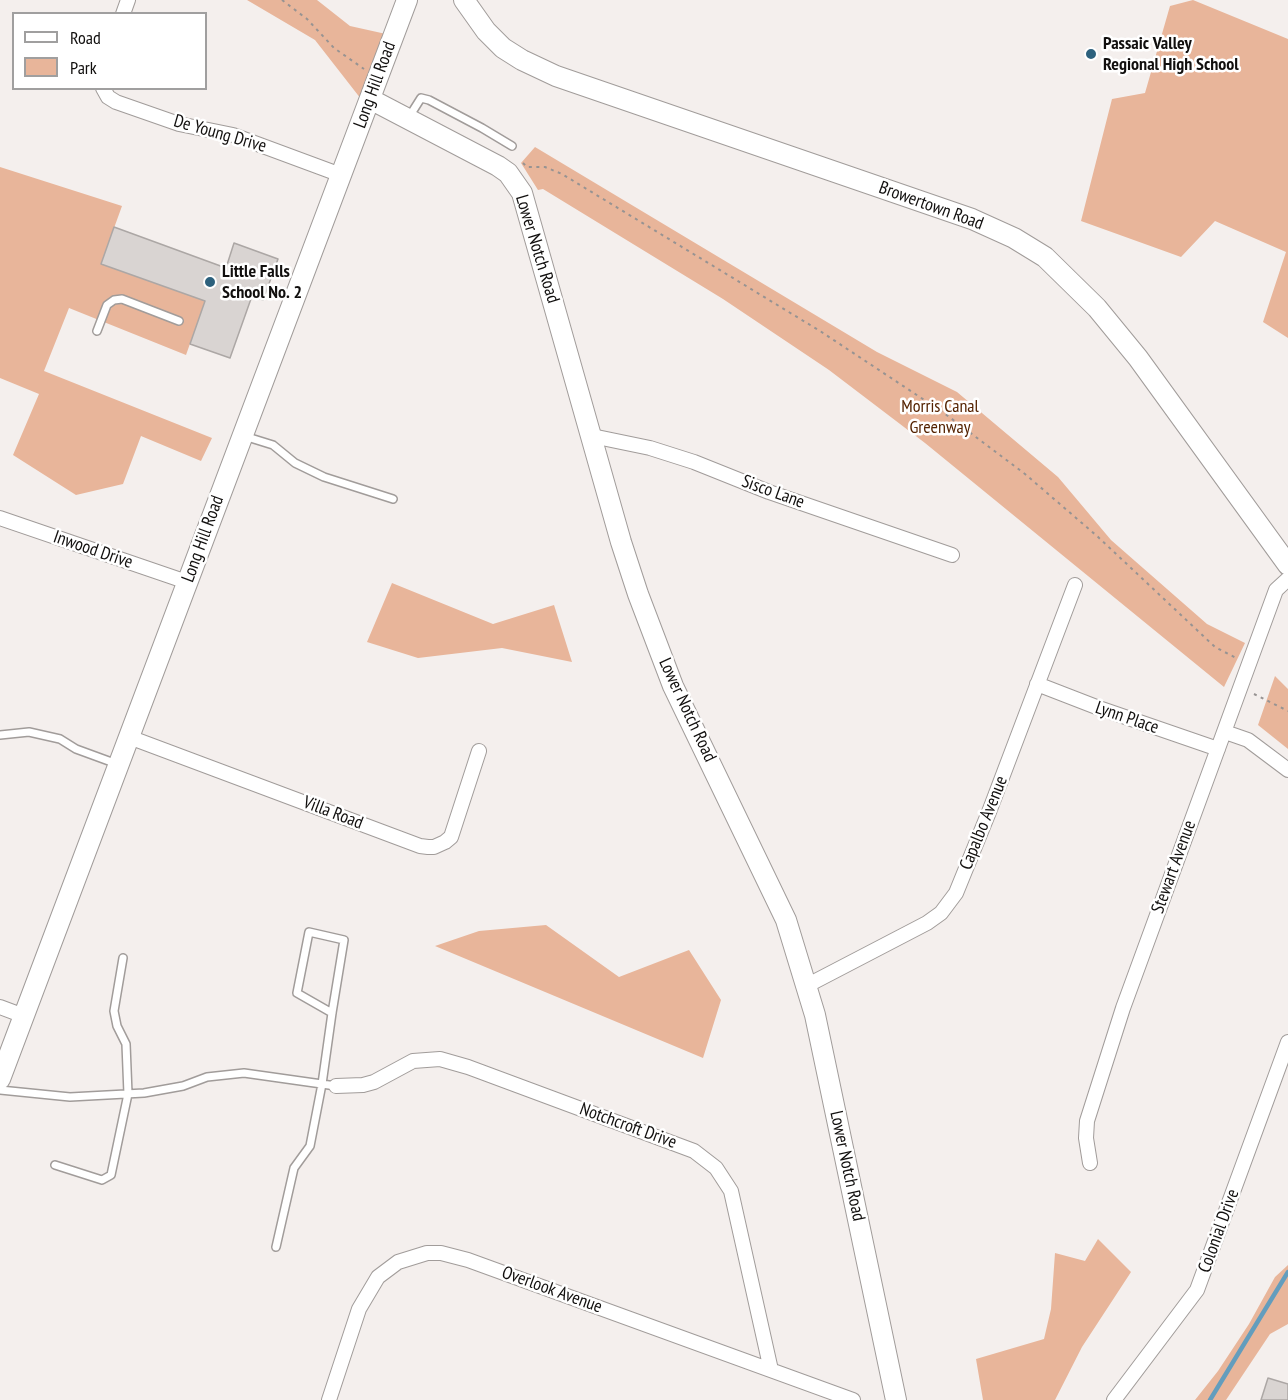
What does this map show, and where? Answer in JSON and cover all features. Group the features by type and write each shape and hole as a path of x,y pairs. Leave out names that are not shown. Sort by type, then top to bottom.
{"street":[{"name":"Long Hill Road","path":"0,1079 407,0"},
{"name":"Browertown Road","path":"464,0 486,31 503,48 556,76 961,215 1014,238 1045,257 1097,308 1138,358 1288,565"},
{"name":"De Young Drive","path":"104,90 108,97 126,106 179,124 233,135 342,175"},
{"name":"Lower Notch Road","path":"370,99 498,166 508,173 522,193 621,542 673,686 782,911 815,1015 896,1400"},
{"name":"Sisco Lane","path":"592,436 650,448 694,462 769,492 952,555"},
{"name":"Inwood Drive","path":"0,518 187,582"},
{"name":"Stewart Avenue","path":"1090,1163 1086,1138 1087,1121 1123,1008 1276,591 1288,579"},
{"name":"Capalbo Avenue","path":"806,986 927,923 941,914 949,904 956,893 989,812 1074,585"},
{"name":"Lynn Place","path":"1037,684 1218,749"},
{"path":"1225,732 1248,740 1288,770"},
{"name":"Villa Road","path":"129,737 420,846 428,847 434,847 451,837 479,751"},
{"path":"0,1007 24,1016"},
{"name":"Colonial Drive","path":"1114,1400 1197,1290 1284,1067 1288,1042"},
{"name":"Notchcroft Drive","path":"336,1086 363,1085 374,1082 413,1061 440,1059 468,1067 694,1150 716,1168 731,1191 771,1370"},
{"name":"Overlook Avenue","path":"329,1400 359,1309 370,1289 387,1268 427,1253 441,1253 468,1260 853,1400"}],"lane":[{"path":"408,119 421,99 429,100 512,146"},
{"path":"97,331 107,305 114,300 122,299 179,321"},
{"path":"242,435 273,445 295,463 324,477 393,499"},
{"path":"0,735 29,732 60,739 76,749 118,765"},
{"path":"276,1247 294,1168 310,1146 322,1084 333,1013 344,940 309,932 297,993 333,1013"},
{"path":"55,1165 102,1180 111,1175 128,1094 126,1044 117,1026 114,1011 123,958"},
{"path":"0,1090 70,1097 128,1094 183,1086 207,1077 244,1073 336,1086"}],"path":[{"path":"282,0 307,19 334,48 352,63 373,74"},
{"path":"520,162 528,167 545,168 562,174 820,331 944,413 1025,474 1097,536 1215,647 1243,662 1249,692 1288,711"}],"green space":[{"path":"247,0 317,0 350,26 386,34 361,99 315,40"},
{"path":"1193,0 1288,39 1288,338 1263,322 1286,252 1215,221 1181,257 1081,221 1112,99 1145,93 1170,6"},
{"name":"Morris Canal Greenway","path":"535,147 877,352 957,392 1058,477 1111,540 1207,624 1245,643 1224,687 925,443 829,370 723,299 543,189 538,190 521,163"},
{"path":"0,167 122,206 101,264 205,301 186,355 69,308 44,371 212,438 201,461 141,436 123,484 76,495 13,455 39,394 0,378"},
{"path":"392,583 493,624 554,605 572,662 502,648 418,658 367,642"},
{"path":"1275,676 1288,689 1288,749 1258,725"},
{"path":"546,925 619,977 689,950 721,1000 703,1058 435,946 479,931"},
{"path":"1098,1239 1131,1272 1082,1347 1055,1400 983,1400 976,1359 1044,1339 1051,1309 1055,1253 1085,1261"},
{"path":"1288,1265 1288,1324 1270,1334 1226,1400 1195,1400 1218,1371 1249,1324 1275,1277"}],"building":[{"name":"Little Falls School No. 2","path":"114,227 226,268 234,243 278,259 263,300 252,296 230,358 190,344 205,301 101,264"},
{"path":"1268,1378 1288,1384 1288,1400 1261,1400"}],"waterway":[{"path":"1210,1400 1288,1272"}],"place":[{"name":"Passaic Valley Regional High School","path":"1091,54"},
{"name":"Little Falls School No. 2","path":"210,282"}]}
